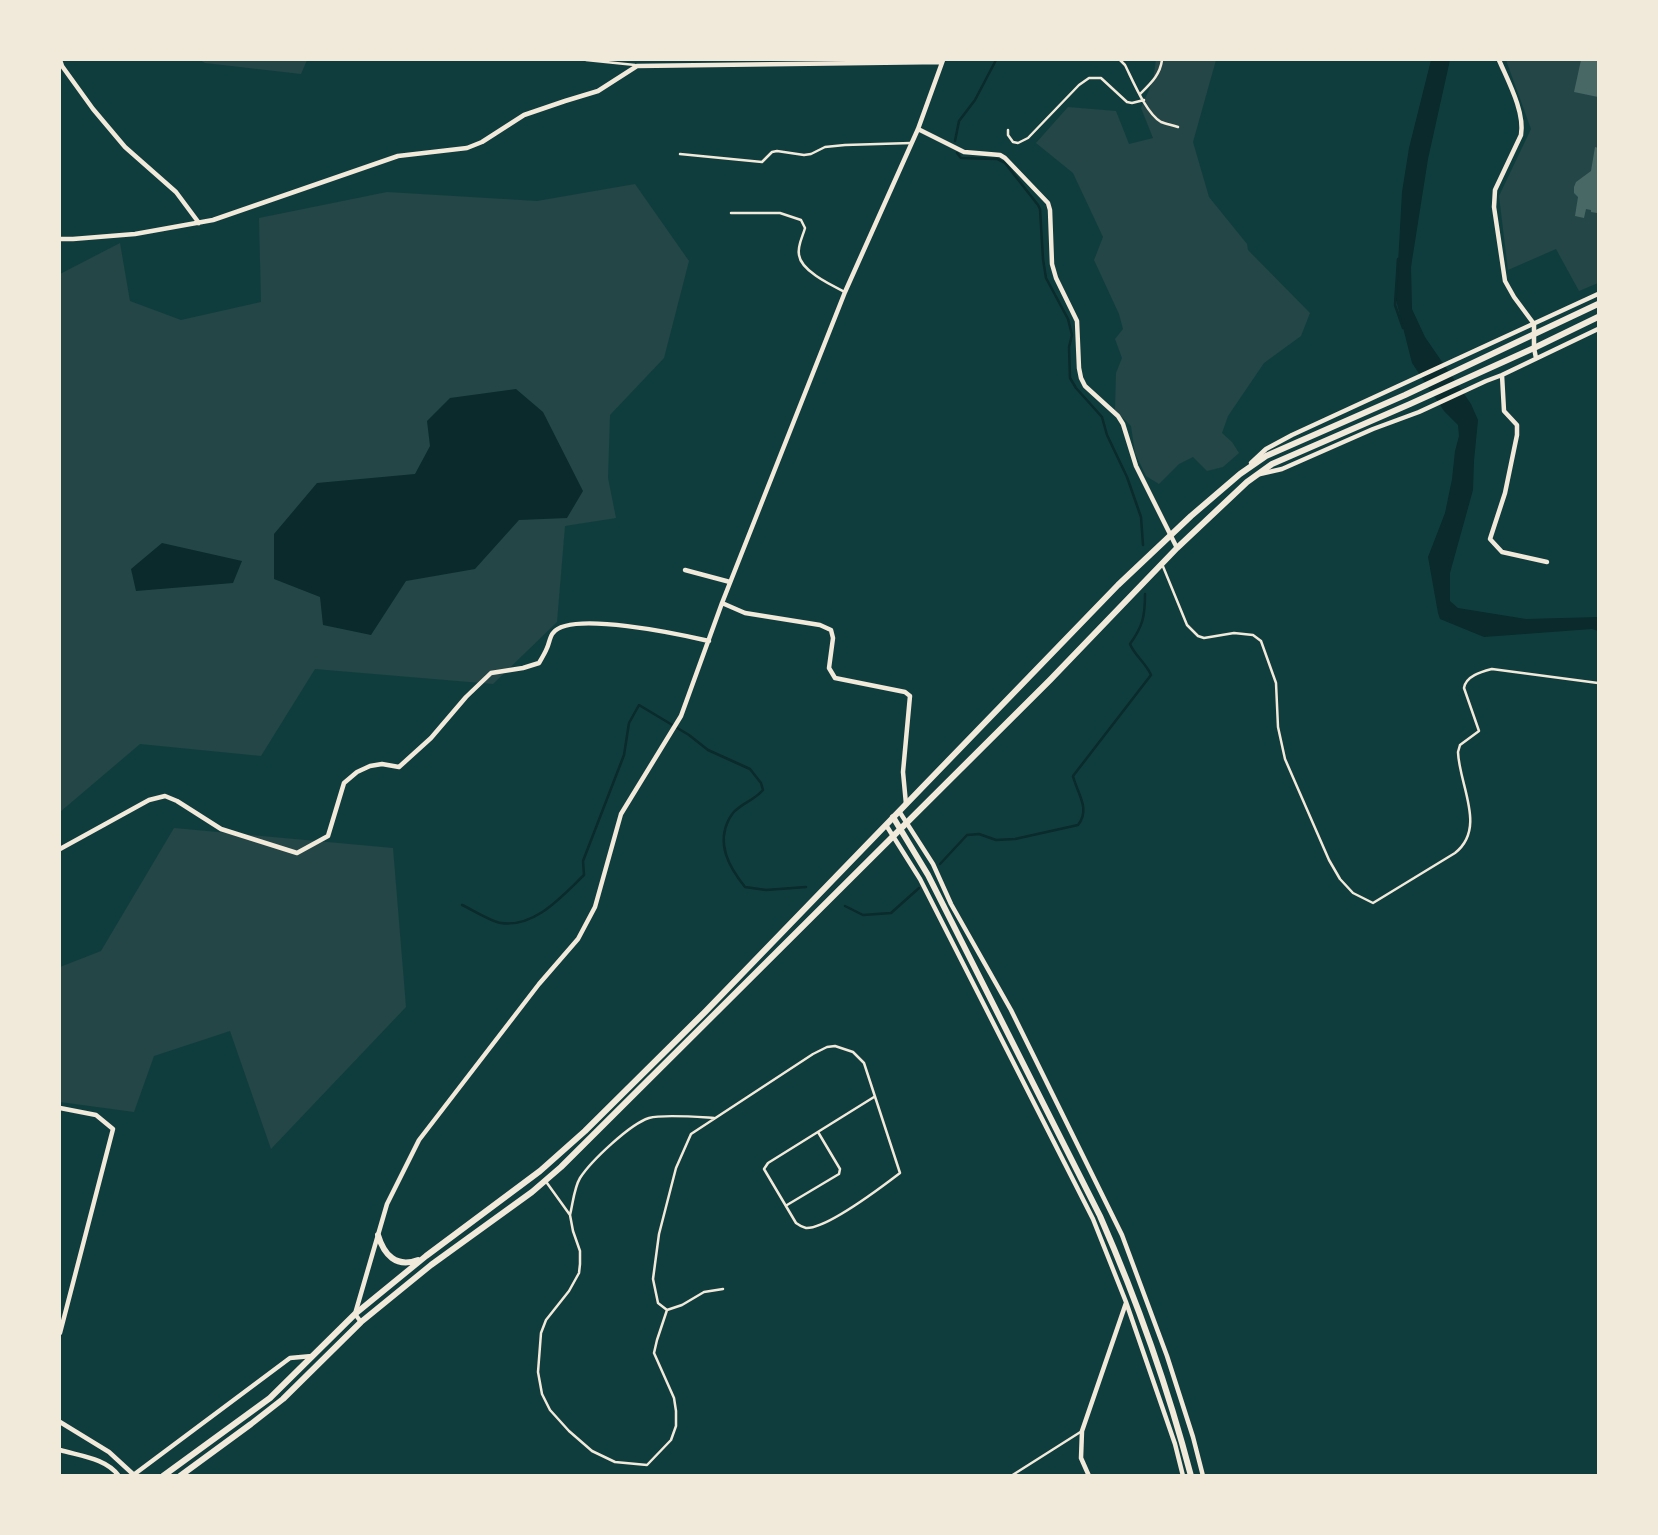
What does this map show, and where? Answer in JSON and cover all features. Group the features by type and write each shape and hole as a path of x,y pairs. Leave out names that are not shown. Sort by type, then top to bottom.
{"main road":[{"path":"163,1475 270,1398 355,1314 426,1256 531,1178 585,1131 705,1012 1033,671 1170,535 1240,474 1266,456 1475,363 1598,304"},
{"path":"180,1475 283,1399 361,1322 432,1265 533,1192 561,1167 1050,680 1177,548 1255,475 1272,464 1598,317"},
{"path":"893,817 928,875 1100,1216 1129,1300 1163,1381 1191,1475"},
{"path":"378,1235 382,1249 391,1258 403,1263 426,1256"}],"street":[{"path":"60,60 93,109 125,147 176,192 199,223"},
{"path":"1500,60 1520,113 1522,128 1495,190 1494,207 1505,281 1534,324 1536,358"},
{"path":"60,239 135,234 213,220 398,156 467,148 482,142 524,115 598,92 637,66 943,61 918,129 845,292 730,582 681,716 621,814 595,907 578,939 539,984 419,1140 387,1204 355,1314 361,1322"},
{"path":"918,129 964,152 1000,155 1048,203 1052,264 1077,321 1081,378 1084,386 1118,416 1123,424 1136,466 1177,548"},
{"path":"1240,474 1266,449 1598,293"},
{"path":"1255,475 1282,469 1419,412 1598,329"},
{"path":"1502,375 1504,411 1517,425 1517,435 1505,493 1490,539 1502,552 1547,562"},
{"path":"685,570 730,582"},
{"path":"722,603 745,613 820,625 831,630 833,638 829,668 835,678 905,692 910,696 903,772 906,804"},
{"path":"60,849 149,800 165,796 221,830 297,853 328,836 344,783 370,766 382,764 399,767 432,738 491,673 539,663 553,632 564,625 599,624 651,628 709,641"},
{"path":"900,811 933,864 951,904 1011,1010 1122,1235 1167,1356 1203,1475"},
{"path":"886,825 920,879 1093,1219 1129,1300 1183,1475"},
{"path":"60,1108 96,1115 113,1129 60,1333"},
{"path":"1088,1475 1081,1458 1082,1431 1129,1300 1143,1291"},
{"path":"60,1422 110,1451 134,1475 290,1358 312,1356"},
{"path":"60,1450 111,1466 119,1475"}],"lane":[{"path":"586,60 637,66"},
{"path":"1120,60 1154,116 1162,122 1178,127"},
{"path":"1140,94 1154,81 1162,60"},
{"path":"1008,130 1013,142 1018,143 1028,138 1089,78 1101,78 1127,102 1143,100"},
{"path":"680,154 762,162 772,152 777,151 804,155 825,147 911,143"},
{"path":"731,213 780,213 801,220 806,228 799,247 801,261 809,271 845,292"},
{"path":"1162,564 1187,625 1198,636 1204,638 1234,633 1253,635 1261,641 1276,683 1278,727 1285,759 1340,879 1353,893 1373,903 1455,853 1466,842 1471,815 1458,752 1460,745 1479,731 1464,688 1470,678 1492,669 1598,683"},
{"path":"667,1310 658,1303 653,1279 659,1234 676,1168 691,1134 813,1054 828,1047 845,1048 859,1057 868,1072 900,1174 860,1203 808,1228 796,1223 764,1169 768,1163 874,1097"},
{"path":"569,1215 579,1181 621,1134 651,1117 714,1118"},
{"path":"786,1206 839,1174 840,1169 818,1132"},
{"path":"545,1180 569,1215 580,1251 579,1273 569,1291 546,1320 541,1333 538,1373 542,1394 550,1410 569,1431 592,1451 615,1462 647,1465 671,1440 676,1426 674,1398 654,1353 667,1310"},
{"path":"667,1310 704,1292 723,1289"},
{"path":"1011,1475 1082,1431"}],"shaded area":[{"path":"200,60 307,60 301,74 205,63"},
{"path":"1156,60 1216,60 1193,142 1209,197 1247,244 1248,250 1310,313 1301,336 1264,363 1228,416 1222,433 1239,453 1223,467 1207,471 1193,457 1179,464 1159,484 1146,476 1135,453 1131,426 1115,410 1116,373 1122,358 1115,339 1123,329 1119,314 1094,260 1103,237 1073,173 1036,143 1068,107 1116,111 1129,144 1153,138 1141,108 1153,81"},
{"path":"1431,60 1450,60 1428,159 1411,267 1412,309 1425,337 1471,404 1478,420 1473,490 1450,573 1450,601 1458,608 1526,619 1598,617 1598,631 1592,629 1484,637 1440,619 1438,613 1428,557 1445,513 1459,436 1458,425 1444,411 1412,363 1396,300 1402,192 1409,148"},
{"path":"1506,60 1598,60 1598,283 1579,291 1556,249 1508,270 1499,196 1531,129"},
{"path":"635,184 689,261 664,358 610,415 608,478 616,518 565,526 557,622 493,684 315,669 261,756 140,744 60,812 60,274 120,243 130,301 181,320 261,302 259,218 387,192 537,201"},
{"path":"516,389 543,412 583,491 567,518 519,520 475,569 406,581 371,635 323,625 320,597 274,579 274,534 317,483 415,474 430,446 427,421 450,398"},
{"path":"162,543 242,561 233,583 136,591 131,569"},
{"path":"174,828 393,848 406,1007 271,1149 230,1031 154,1056 134,1112 60,1102 60,967 101,951"}],"building":[{"path":"1581,60 1598,60 1598,97 1574,92"},
{"path":"1595,147 1598,148 1597,213 1586,209 1584,218 1575,216 1578,197 1574,193 1574,187 1576,182 1591,171"}],"waterway":[{"path":"955,141 959,121 975,100 996,60"},
{"path":"957,153 961,158 997,159 1005,163 1040,209 1046,278 1068,319 1072,335 1069,347 1070,378 1102,417 1141,517 1143,545"},
{"path":"1398,259 1395,305 1403,328"},
{"path":"940,864 967,835 979,834 996,840 1015,839 1078,825 1082,819 1083,807 1073,776 1151,675 1130,644 1142,620 1145,594"},
{"path":"462,905 497,922 525,921 547,909 584,875 583,861 624,755 629,723 639,705 689,735 708,750 750,769 761,783 763,790 739,807 725,828 726,855 745,887 766,890 806,887"},
{"path":"845,906 863,915 891,913 919,888"}]}
